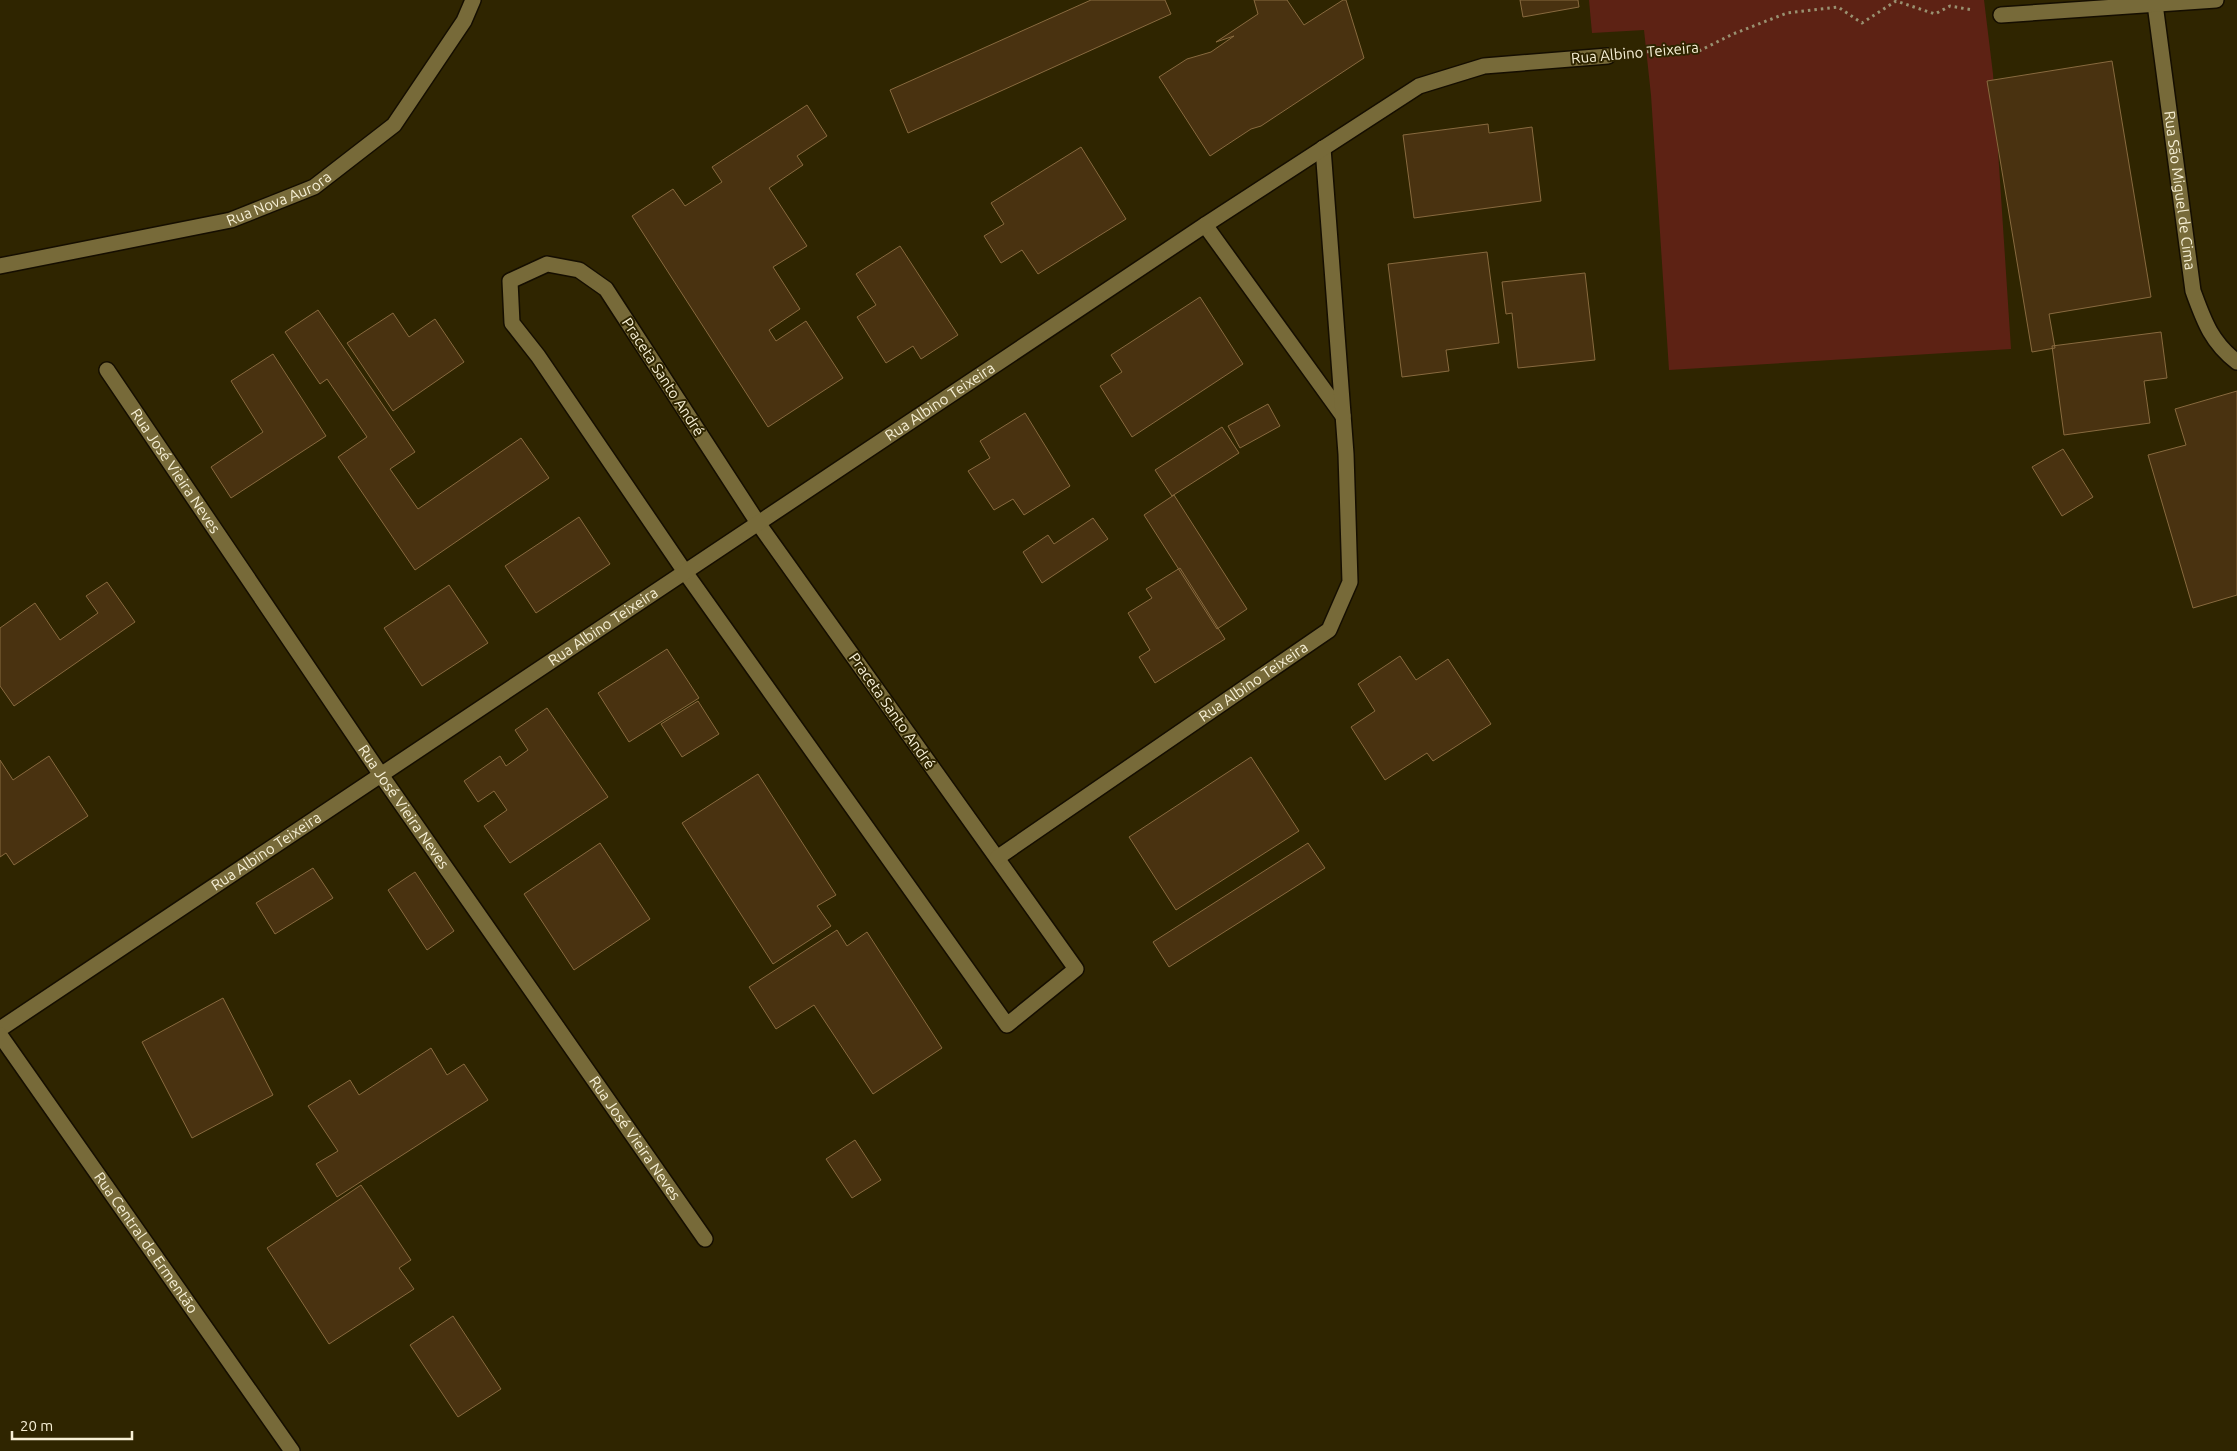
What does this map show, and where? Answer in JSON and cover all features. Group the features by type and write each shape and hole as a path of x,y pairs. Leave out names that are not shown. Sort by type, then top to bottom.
{"street":[{"name":"Rua Nova Aurora","path":"0,266 231,220 314,187 394,125 464,21 473,0"},
{"path":"2000,14 2216,0"},
{"name":"Rua São Miguel de Cima","path":"2155,4 2192,291 2206,328 2223,351 2237,362"},
{"name":"Rua Albino Teixeira","path":"0,1029 1206,225 1418,86 1484,66 1608,56"},
{"name":"Rua Albino Teixeira","path":"997,858 1329,630 1350,582 1343,416 1323,148"},
{"path":"1206,225 1343,416"},
{"name":"Praceta Santo André","path":"547,264 579,270 606,290 758,523 1076,968 1007,1025 685,572 538,356 512,323 510,281 547,264"},
{"name":"Rua José Vieira Neves","path":"107,370 381,775 705,1240"},
{"name":"Rua Central de Ermentão","path":"0,1035 292,1451"}],"path":[{"name":"Rua Albino Teixeira","path":"1608,56 1634,52 1699,50 1786,13 1838,7 1862,22 1896,1 1935,14 1950,6 2000,14"}],"shaded area":[{"path":"1589,0 1984,0 1993,74 2011,349 1669,370 1651,95 1644,30 1592,33"}],"building":[{"path":"1091,0 1165,0 1171,14 908,133 890,90"},
{"path":"1254,0 1287,0 1304,25 1343,0 1346,0 1364,58 1261,126 1251,129 1210,156 1159,77 1187,59 1211,52 1234,36 1216,42 1258,14"},
{"path":"1520,0 1578,0 1579,7 1523,17"},
{"path":"2112,61 2151,297 2049,314 2055,348 2032,352 1987,81"},
{"path":"807,105 827,136 797,156 803,165 769,188 807,246 773,267 800,309 769,330 776,341 806,321 843,378 768,427 632,216 673,189 685,206 722,182 712,167"},
{"path":"1488,124 1489,133 1532,127 1541,201 1414,218 1403,135"},
{"path":"1081,147 1126,219 1038,274 1022,250 1001,263 984,236 1004,224 991,203"},
{"path":"900,246 958,335 921,359 913,346 886,363 857,317 876,305 856,274"},
{"path":"1487,252 1499,343 1446,350 1449,371 1402,377 1388,264"},
{"path":"1585,273 1595,360 1518,368 1512,313 1506,314 1502,282"},
{"path":"1200,297 1243,364 1132,437 1100,386 1122,372 1111,355"},
{"path":"318,310 415,452 390,469 418,509 521,438 549,478 415,570 338,457 367,437 327,379 320,384 285,332"},
{"path":"393,313 409,337 435,319 464,362 393,411 347,343"},
{"path":"2161,332 2167,378 2144,381 2150,423 2064,435 2052,346"},
{"path":"273,354 326,436 231,498 211,467 263,432 231,381"},
{"path":"2237,391 2237,595 2193,608 2148,455 2186,445 2175,409"},
{"path":"1268,404 1280,426 1240,448 1228,426"},
{"path":"1025,413 1070,486 1024,515 1013,499 994,510 968,471 990,458 980,441"},
{"path":"1222,427 1239,453 1172,496 1155,470"},
{"path":"2063,449 2093,497 2062,516 2032,467"},
{"path":"1174,495 1247,609 1217,629 1144,515"},
{"path":"579,517 610,564 536,613 505,566"},
{"path":"1093,518 1108,539 1042,583 1023,552 1048,535 1054,544"},
{"path":"1180,568 1225,639 1155,683 1139,657 1150,650 1128,613 1152,598 1146,589"},
{"path":"107,582 135,622 14,706 0,686 0,628 35,603 60,640 98,613 86,596"},
{"path":"449,585 488,643 422,686 384,628"},
{"path":"667,649 699,698 629,742 598,693"},
{"path":"1400,656 1416,680 1448,659 1491,724 1433,761 1427,753 1385,780 1351,727 1375,711 1358,684"},
{"path":"698,701 719,734 682,757 661,724"},
{"path":"547,708 608,797 510,863 484,826 507,810 494,791 478,802 464,781 500,756 506,766 528,750 515,730"},
{"path":"49,756 88,816 14,865 6,853 0,857 0,760 13,780"},
{"path":"1251,757 1299,831 1176,910 1129,837"},
{"path":"758,774 836,895 817,906 831,926 773,964 682,823"},
{"path":"600,843 650,919 574,970 524,894"},
{"path":"1308,843 1325,868 1169,967 1153,942"},
{"path":"313,868 333,898 275,934 256,903"},
{"path":"415,872 454,931 427,950 388,890"},
{"path":"837,930 847,946 867,932 942,1048 873,1094 814,1005 776,1029 749,987"},
{"path":"223,998 273,1095 192,1138 142,1042"},
{"path":"431,1048 447,1075 464,1064 488,1100 337,1197 316,1164 338,1151 308,1106 350,1080 359,1095"},
{"path":"855,1140 881,1180 852,1198 826,1159"},
{"path":"361,1185 411,1260 399,1268 414,1289 329,1344 267,1248"},
{"path":"453,1316 501,1389 458,1417 410,1345"}]}
